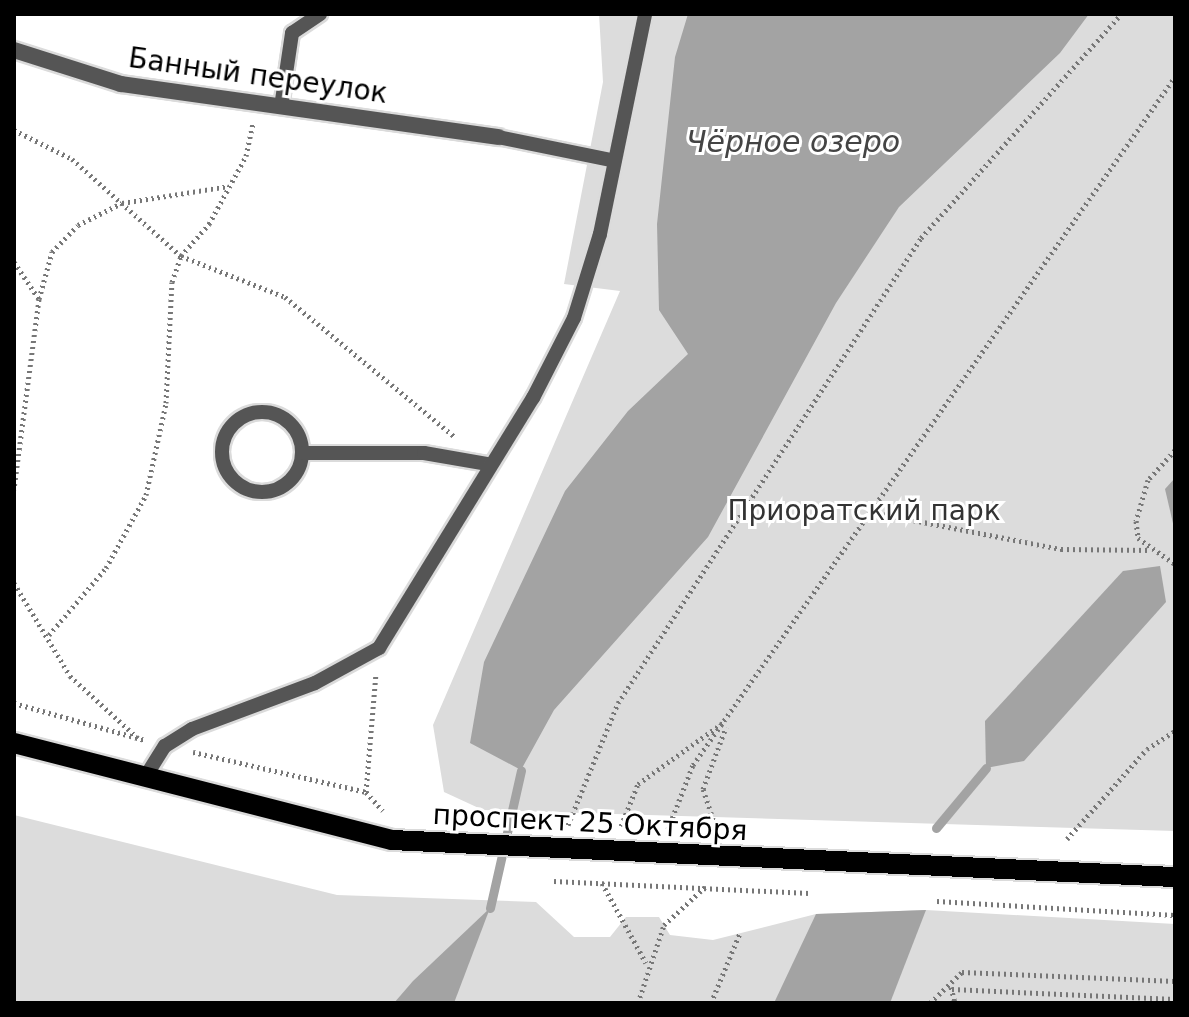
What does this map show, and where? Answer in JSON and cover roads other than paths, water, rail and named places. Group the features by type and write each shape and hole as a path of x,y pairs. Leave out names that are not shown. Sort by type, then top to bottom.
{"main road":[{"name":"проспект 25 Октября","path":"14,743 144,779 392,840 555,851 1175,877"}],"street":[{"name":"Банный переулок","path":"14,50 121,84 498,137"}],"lane":[{"path":"281,107 292,33 320,14"},
{"path":"144,779 165,746 379,648 574,318 600,234 611,160 645,14"},
{"path":"498,137 611,160"},
{"path":"258,411 280,415 297,431 303,453 296,475 278,489 256,492 229,472 223,439 236,420 258,411"},
{"path":"303,453 424,453 488,464"}],"water":[{"name":"Чёрное озеро","path":"688,14 1089,14 1060,53 899,207 836,303 708,537 554,710 521,770 470,743 484,662 565,491 628,411 688,354 659,310 657,224 675,57"},
{"path":"1175,478 1175,532 1165,489"},
{"path":"1160,566 1166,602 1024,761 986,768 985,721 1123,571"},
{"path":"490,908 454,1003 394,1003 413,981"},
{"path":"926,910 890,1003 774,1003 816,914"}],"waterway":[{"path":"936,828 986,768"},
{"path":"490,908 521,770"}],"park label":[{"name":"Приоратский парк","path":"864,511"}]}
